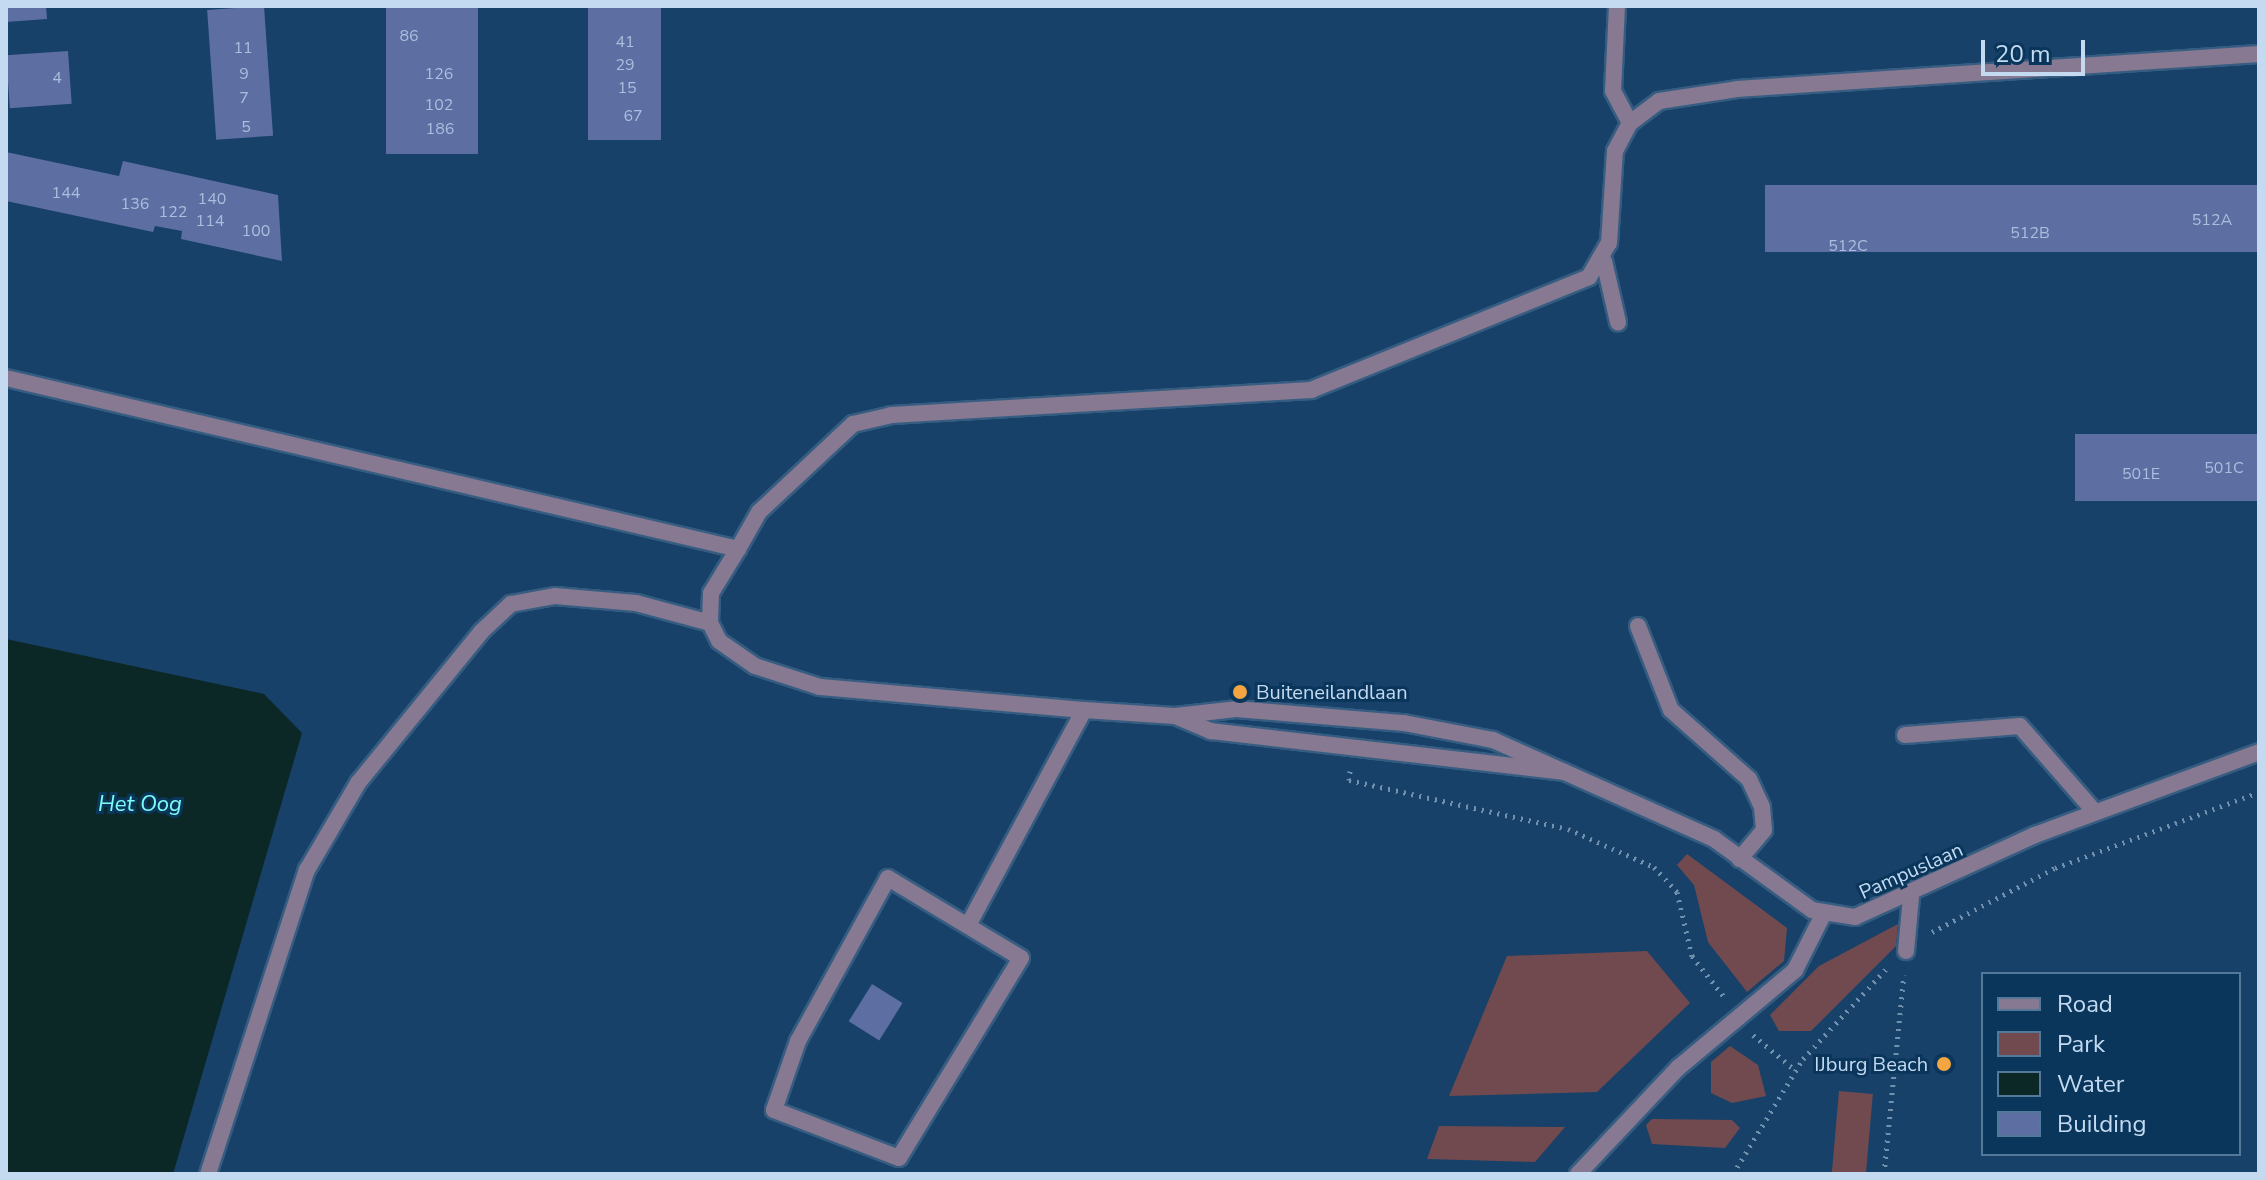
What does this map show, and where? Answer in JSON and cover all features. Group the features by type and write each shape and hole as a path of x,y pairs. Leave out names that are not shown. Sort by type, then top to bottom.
{"street":[{"path":"1617,6 1613,91 1630,123"},
{"path":"1618,322 1604,261 1615,151 1630,123 1659,101 1737,89 2259,54"},
{"path":"1578,1174 1664,1082 1795,970 1824,913 1714,839 1566,772 1522,748 1404,723 1211,708 1175,716 820,687 755,666 719,641 710,623 711,593 759,512 853,424 891,415 1311,390 1589,277 1604,261"},
{"path":"6,378 738,549"},
{"path":"208,1174 307,870 358,783 482,631 511,604 555,596 636,603 710,623"},
{"path":"1638,626 1671,710 1749,779 1762,807 1764,830 1740,859"},
{"path":"968,925 1084,710"},
{"path":"1175,716 1211,731 1352,742 1519,772 1566,772"},
{"path":"1905,735 2020,726 2095,812"},
{"name":"Pampuslaan","path":"1824,913 1855,917 1911,897 2095,812 2259,752"},
{"path":"888,878 968,925 1021,958 899,1158 774,1110 798,1041 888,878"},
{"path":"1906,951 1911,897"}],"path":[{"path":"1352,742 1349,780 1554,825 1654,867 1677,892 1692,956 1761,1046 1795,1070"},
{"path":"1733,1174 1795,1070 1906,951 2055,868 2259,792"},
{"path":"1884,1174 1906,951"}],"green space":[{"path":"1687,854 1787,928 1784,961 1747,992 1708,942 1694,885 1677,865"},
{"path":"1898,924 1896,946 1811,1031 1779,1031 1770,1015 1819,966"},
{"path":"1647,951 1690,1003 1597,1092 1449,1096 1507,956"},
{"path":"1730,1046 1758,1065 1766,1096 1732,1103 1711,1093 1711,1062"},
{"path":"1839,1091 1873,1094 1866,1174 1832,1174"},
{"path":"1652,1119 1732,1120 1740,1128 1725,1148 1652,1144 1646,1125"},
{"path":"1439,1126 1565,1127 1535,1162 1427,1159"}],"water":[{"name":"Het Oog","path":"6,639 264,694 302,733 173,1174 6,1174"}],"building":[{"path":"6,6 46,6 47,19 6,22"},
{"path":"264,6 273,136 216,140 207,10"},
{"path":"386,6 478,6 478,154 386,154"},
{"path":"588,6 661,6 661,140 588,140"},
{"path":"68,51 72,104 10,108 6,55"},
{"path":"6,152 119,176 123,161 278,195 282,261 181,239 182,231 155,226 153,232 6,201"},
{"path":"1765,185 2259,185 2259,252 1765,252"},
{"path":"2075,434 2259,434 2259,501 2075,501"},
{"path":"872,984 903,1003 879,1040 849,1021"}],"place":[{"name":"Buiteneilandlaan","path":"1240,692"},
{"name":"IJburg Beach","path":"1944,1064"}]}
